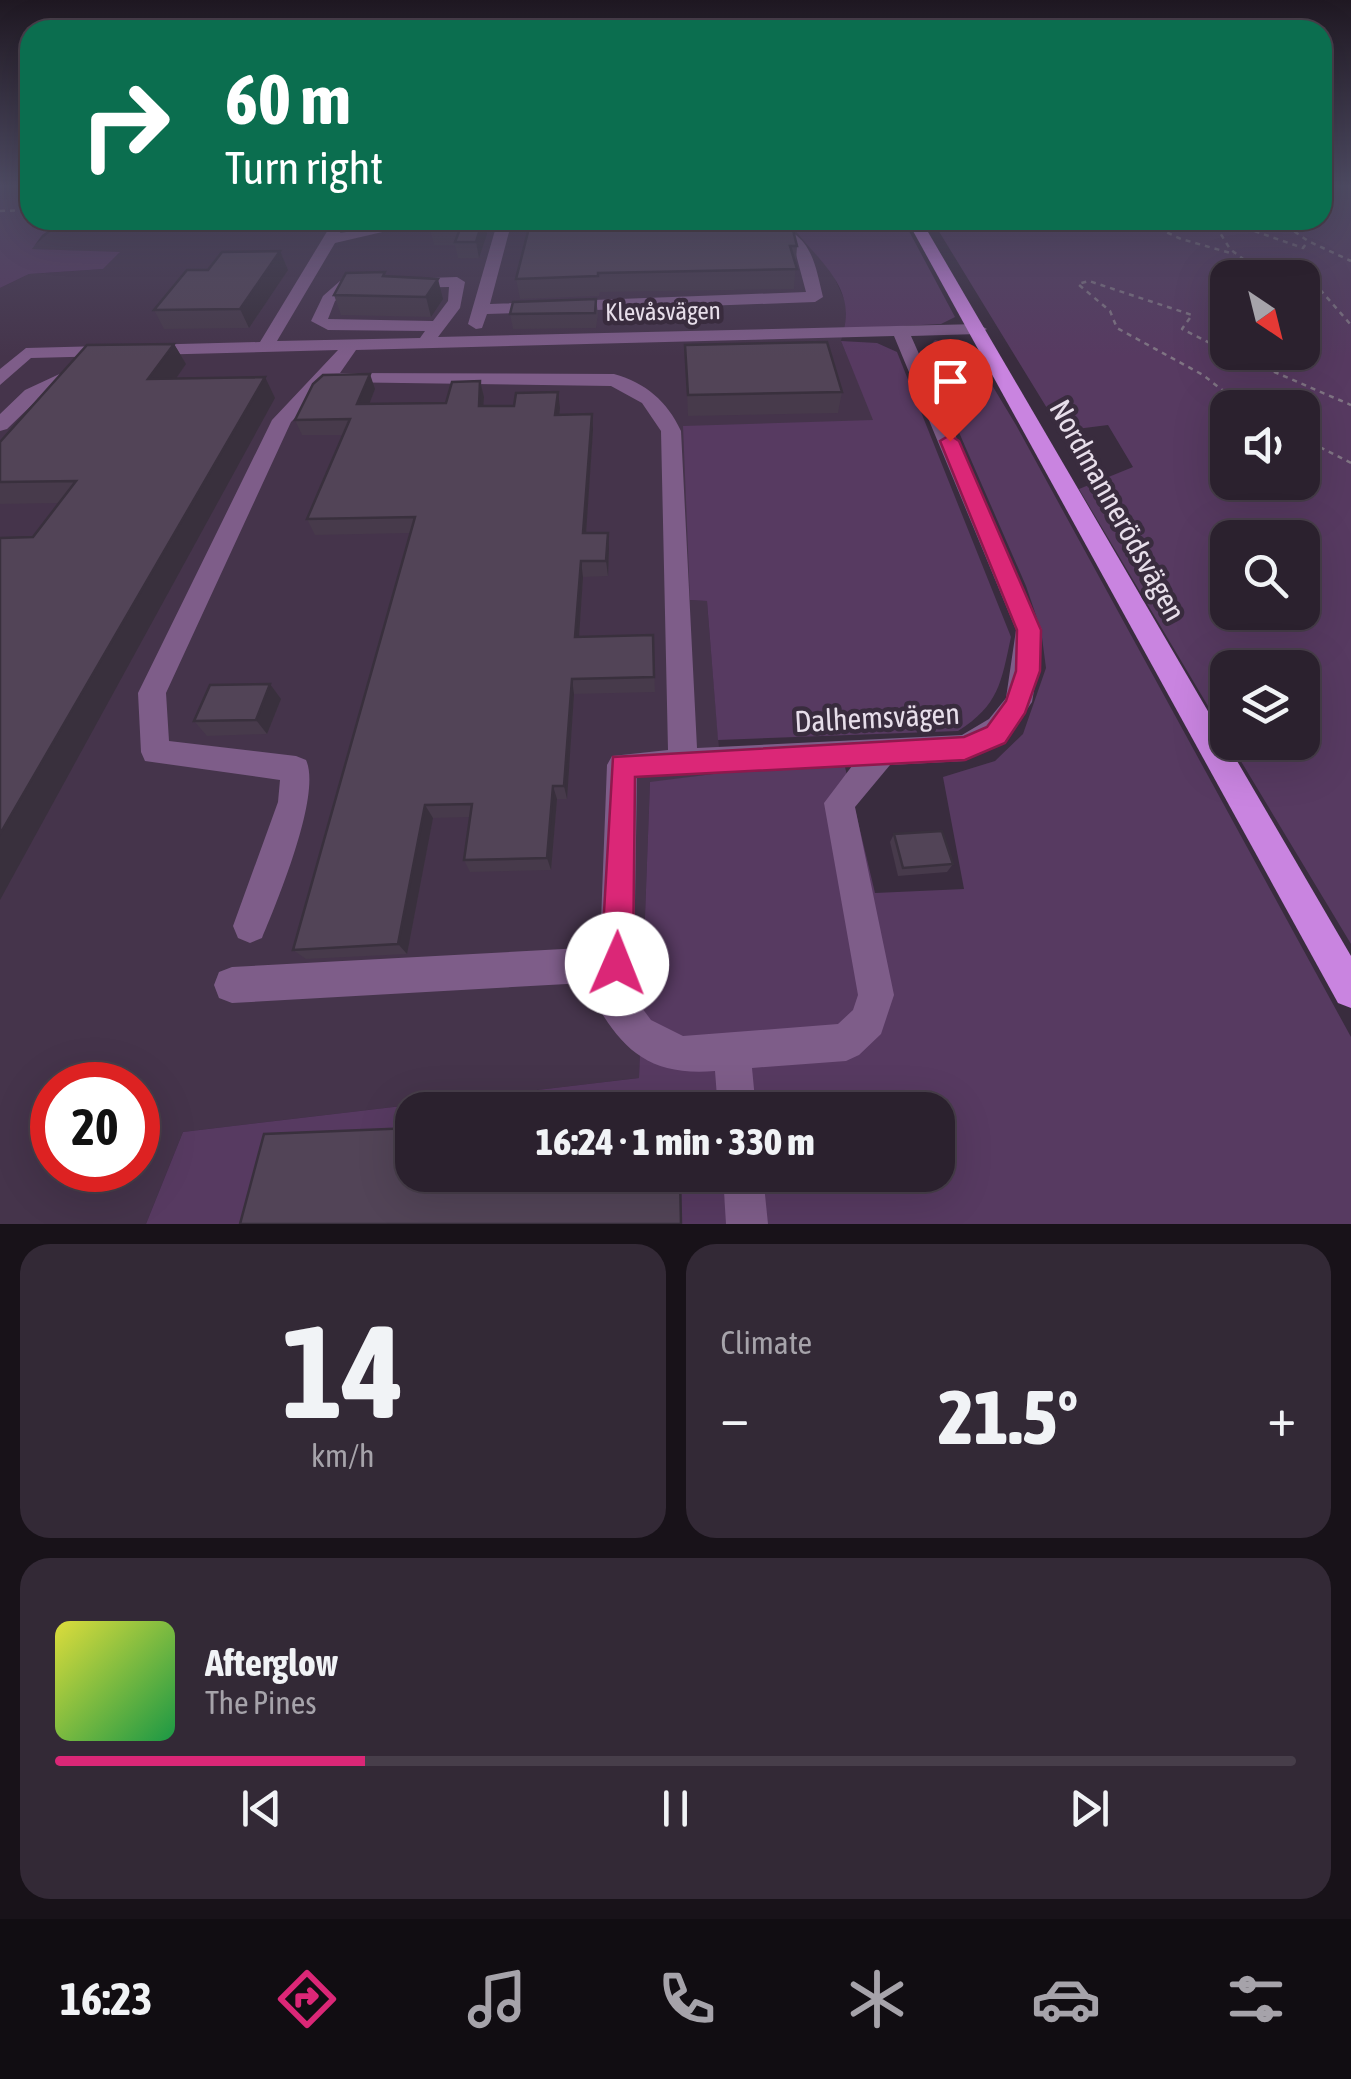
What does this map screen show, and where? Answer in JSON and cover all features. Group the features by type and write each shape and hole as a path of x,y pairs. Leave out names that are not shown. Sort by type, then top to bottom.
{"main road":[{"name":"Nordmannerödsvägen","path":"927,243 1351,990"}],"street":[{"path":"266,346 308,261 324,243"},
{"path":"470,343 499,243"},
{"path":"480,308 815,297 804,247 800,243"},
{"path":"425,344 451,315 457,282 346,284 337,288 319,321 340,326 438,326"},
{"name":"Klevåsvägen","path":"0,379 26,353 978,330"},
{"name":"Dalhemsvägen","path":"595,966 617,964 622,765 965,748 996,735 1016,706 1028,671 1029,630 901,332"},
{"path":"250,926 293,802 296,770 155,752 152,693 282,420 319,379 344,359 349,346"},
{"path":"0,425 32,394 89,363"},
{"path":"319,379 614,380 644,392 663,412 671,432 683,759"},
{"path":"232,985 595,966 631,1031 658,1049 683,1055 846,1042 868,1021 876,994 840,803 883,752"},
{"path":"732,1053 735,1092"},
{"path":"744,1192 747,1224"}],"path":[{"path":"1197,243 1239,256"},
{"path":"1229,243 1244,260"},
{"path":"1313,243 1351,261"},
{"path":"1210,343 1182,330 1192,315 1089,281 1078,284 1110,312 1117,328 1203,375 1222,390"},
{"path":"1320,289 1351,325"},
{"path":"1270,370 1351,405"},
{"path":"1320,448 1351,464"}],"shaded area":[{"path":"0,243 36,243 32,249 120,252 103,269 29,274 0,288"},
{"path":"37,243 808,243 831,270 849,310 841,341 874,420 690,600 707,601 721,773 650,783 639,1078 521,1092 395,1092 395,1107 183,1132 160,1189 160,1062 30,1062 30,1192 159,1192 146,1224 0,1224 0,288 29,274 103,269 119,253 30,249"},
{"path":"806,243 915,243 955,317 941,324 844,329 843,297 829,270"},
{"path":"946,243 1351,243 1351,944 1240,760 1320,760 1320,650 1210,650 1210,709 1079,489 1133,467 1108,425 1061,431"},
{"path":"935,340 969,347 1016,425 1351,1037 1351,1224 146,1224 183,1132 395,1107 395,1192 955,1192 955,1092 521,1092 639,1078 650,782 721,773 845,767 875,893 964,889 943,777 995,761 1023,734 1046,668 1041,630 1026,586 924,352"},
{"path":"841,341 877,343 897,352 1011,637 1001,680 982,712 958,731 718,740 707,601 690,600 683,426 873,420"}],"building":[{"path":"525,243 797,246 790,246 797,269 598,273 516,279"},
{"path":"280,251 240,309 154,310 187,270 208,270 222,252"},
{"path":"385,272 383,276 438,279 426,297 334,295 346,273"},
{"path":"596,299 595,313 510,314 513,302"},
{"path":"827,342 842,392 688,395 685,345"},
{"path":"174,344 148,379 265,377 0,834 0,538 33,537 76,481 0,482 0,442 87,345"},
{"path":"370,374 357,404 446,403 452,382 480,381 479,406 514,406 516,393 558,392 555,415 592,414 583,533 608,533 606,561 581,561 575,637 653,635 654,677 572,679 564,786 553,786 547,858 464,860 472,804 425,805 398,944 293,950 415,517 307,519 350,419 295,420 313,384 323,375"},
{"path":"270,684 256,720 194,721 210,685"},
{"path":"942,831 953,864 903,868 894,834"},
{"path":"395,1129 395,1192 680,1192 681,1224 240,1224 264,1134"}],"route":[{"path":"617,964 622,765 965,748 996,735 1016,706 1028,671 1029,630 950,441"}]}
